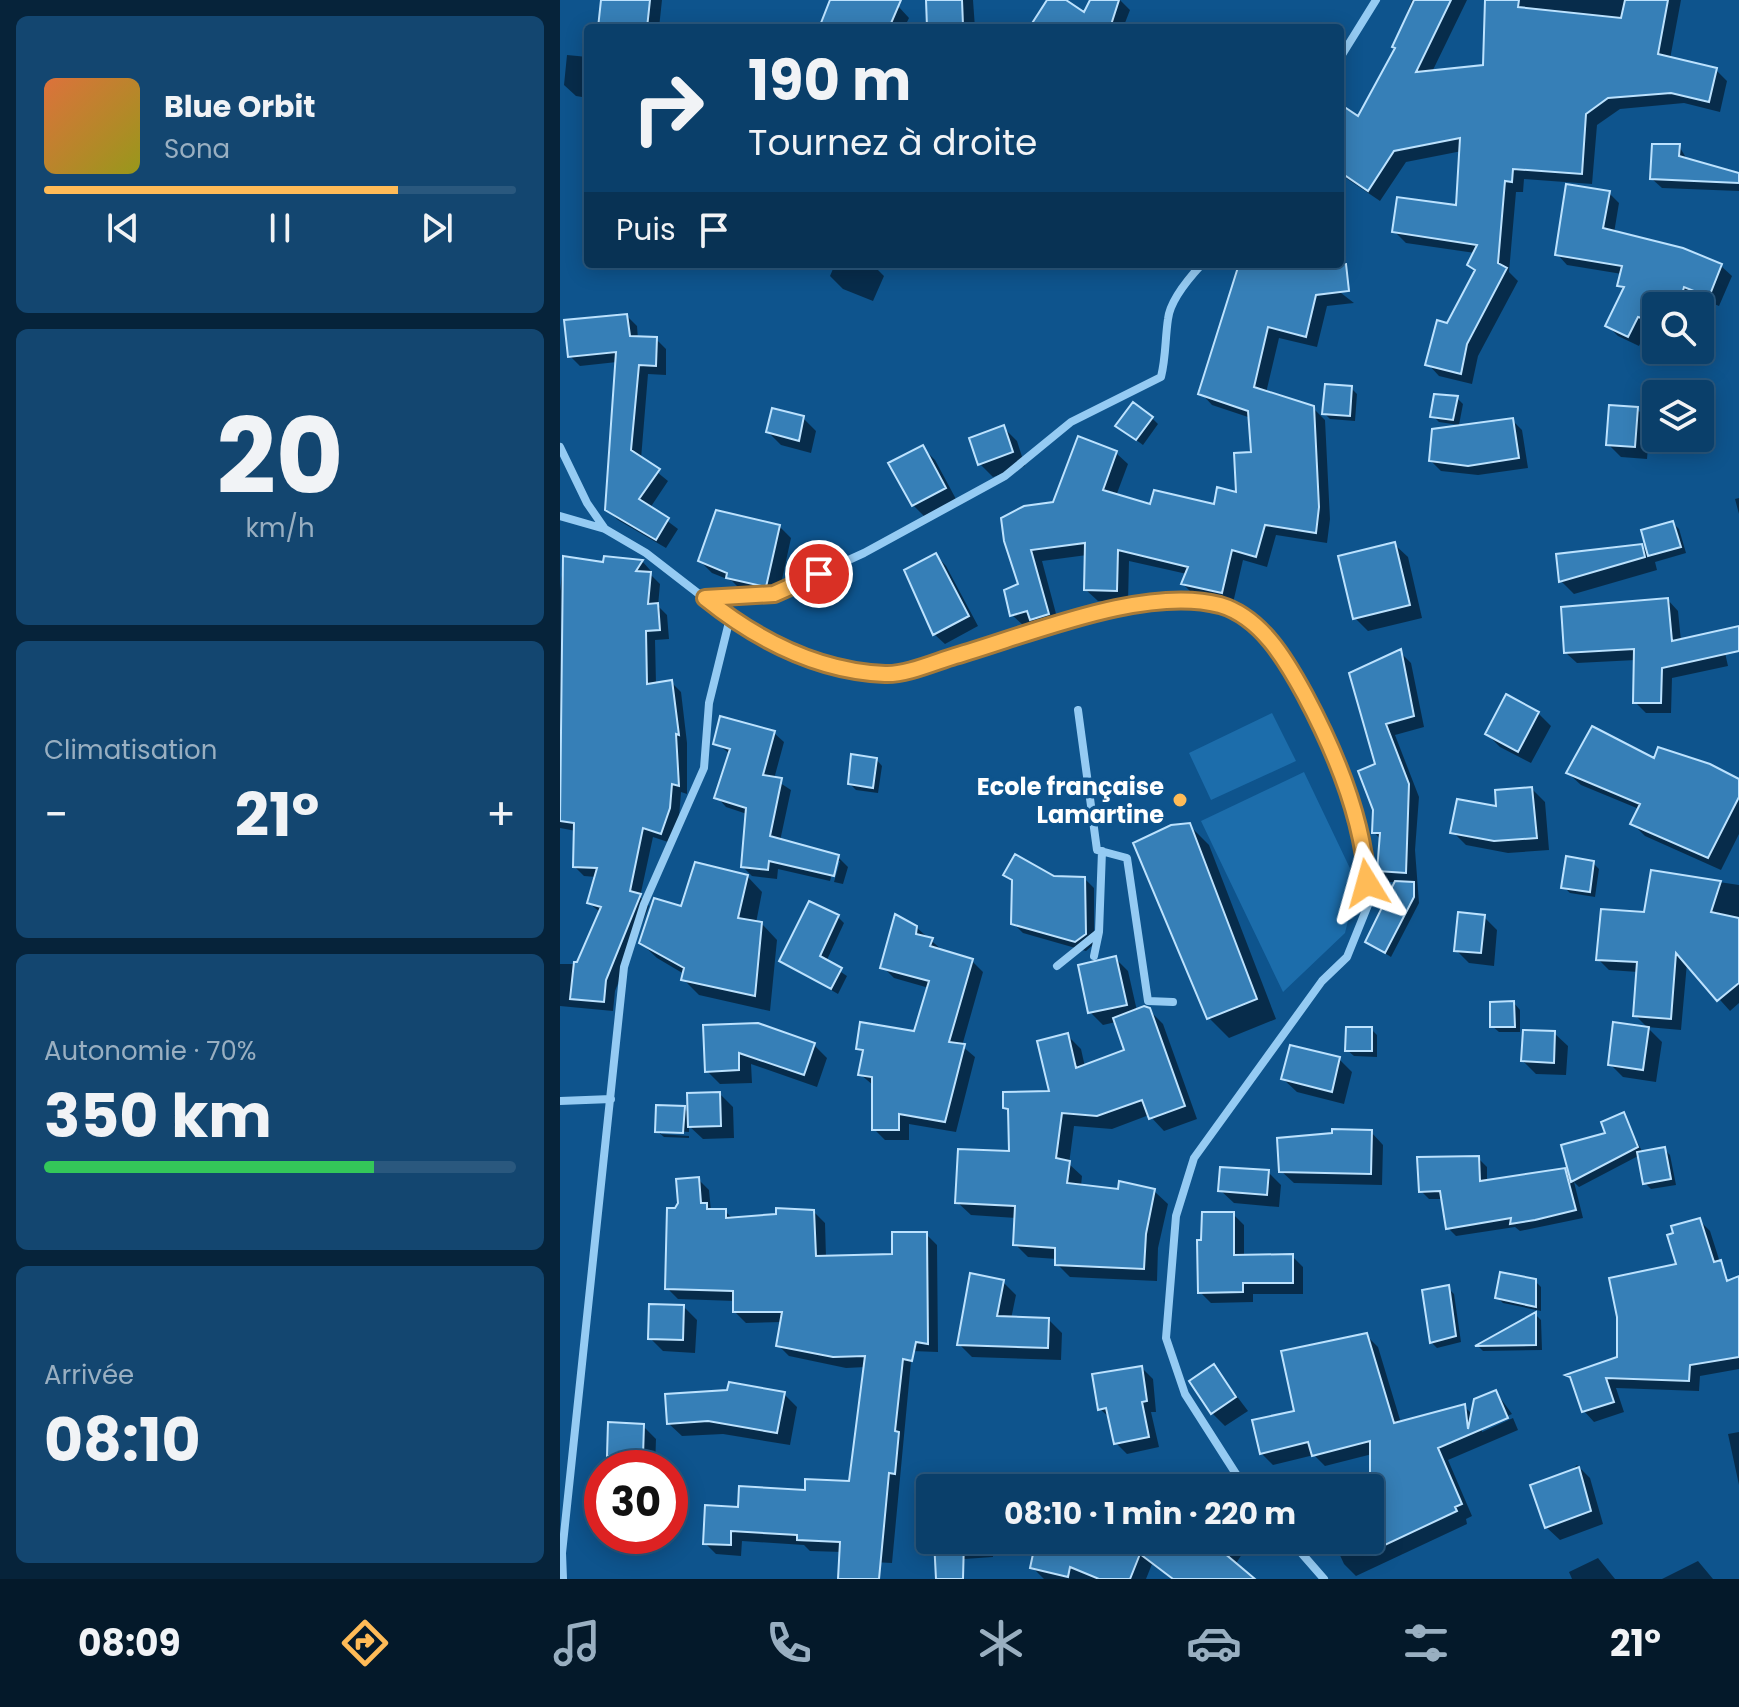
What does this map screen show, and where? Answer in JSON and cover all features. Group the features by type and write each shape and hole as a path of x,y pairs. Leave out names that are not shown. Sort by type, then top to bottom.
{"street":[{"path":"1344,52 1376,0"},
{"path":"705,598 774,594 864,553 1005,476 1071,422 1161,377 1168,349 1168,316 1199,268"},
{"path":"560,447 587,503 605,529"},
{"path":"560,516 605,529 646,553 730,618 808,661 888,675 1099,612 1168,601 1220,605 1249,621 1283,656 1330,749 1363,849 1368,905 1347,957 1322,981 1194,1158 1176,1216 1166,1338 1185,1394 1236,1474"},
{"path":"562,1575 624,967 644,904 704,768 709,703 730,618"},
{"path":"1078,710 1097,850 1127,858 1148,1001 1173,1002"},
{"path":"1094,956 1099,932 1102,851"},
{"path":"1057,966 1099,932"},
{"path":"560,1101 611,1099"},
{"path":"1302,1554 1324,1579"}],"shaded area":[{"path":"1272,713 1296,761 1211,800 1189,753"},
{"path":"1304,772 1357,883 1345,933 1283,992 1201,821"}],"building":[{"path":"601,0 650,0 647,24 598,24"},
{"path":"830,0 901,0 891,24 821,24"},
{"path":"926,0 962,0 963,24 927,24"},
{"path":"1047,0 1066,0 1084,12 1090,0 1119,0 1111,24 1032,24"},
{"path":"1414,0 1451,0 1416,72 1483,65 1485,0 1519,0 1518,7 1621,18 1625,0 1668,0 1658,54 1717,68 1709,102 1671,93 1608,98 1586,114 1582,174 1513,169 1512,182 1505,181 1498,263 1507,268 1467,344 1461,374 1425,365 1437,320 1447,323 1475,270 1467,265 1477,245 1392,232 1397,197 1456,205 1460,138 1394,151 1368,191 1344,175 1344,107 1358,116 1395,48 1392,47"},
{"path":"1652,144 1680,144 1679,156 1739,173 1739,183 1650,179"},
{"path":"1566,184 1610,191 1603,228 1683,248 1722,264 1711,292 1696,292 1684,287 1683,292 1642,292 1642,318 1638,317 1628,337 1605,326 1624,287 1617,286 1622,266 1555,255"},
{"path":"1346,264 1349,291 1316,295 1306,337 1268,327 1254,387 1314,406 1319,507 1316,533 1265,525 1256,557 1232,550 1222,593 1181,584 1188,567 1118,550 1117,591 1084,590 1085,543 1031,550 1049,614 1030,620 1027,611 1010,616 1004,590 1018,584 1004,541 1001,518 1024,506 1053,502 1078,436 1117,451 1103,490 1150,504 1154,490 1214,504 1217,487 1236,492 1234,453 1251,452 1248,411 1198,394 1238,268 1344,268"},
{"path":"627,314 630,336 657,337 656,366 639,365 631,450 660,469 639,499 669,518 656,540 605,510 616,352 568,357 564,320"},
{"path":"1325,384 1352,386 1350,416 1322,414"},
{"path":"1434,394 1458,396 1453,420 1430,417"},
{"path":"1133,402 1153,417 1136,440 1115,426"},
{"path":"1609,405 1638,407 1635,447 1606,445"},
{"path":"772,408 804,416 799,441 766,432"},
{"path":"1513,418 1519,458 1468,466 1429,461 1432,429"},
{"path":"1004,425 1013,452 978,465 969,438"},
{"path":"923,445 946,488 912,506 888,463"},
{"path":"716,510 780,525 766,587 726,578 727,573 698,561"},
{"path":"1673,521 1681,547 1648,556 1641,530"},
{"path":"1395,542 1410,605 1353,619 1338,556"},
{"path":"1642,544 1645,557 1559,582 1556,554"},
{"path":"936,553 969,616 933,635 904,570"},
{"path":"563,556 603,562 604,556 643,560 636,571 651,572 648,604 658,603 660,630 646,631 647,684 672,680 679,735 676,734 679,786 672,784 670,808 661,834 643,828 630,891 641,894 606,980 604,1002 570,999 574,962 577,962 601,907 587,903 597,868 573,867 574,823 560,821"},
{"path":"1668,598 1672,641 1739,626 1739,651 1662,668 1661,703 1633,703 1634,649 1564,653 1561,607"},
{"path":"1401,649 1414,716 1386,724 1409,784 1406,873 1377,871 1380,833 1372,833 1373,810 1358,771 1375,764 1349,673"},
{"path":"1506,694 1539,712 1518,752 1485,734"},
{"path":"720,716 775,731 763,775 782,778 770,836 839,855 834,876 769,861 768,870 741,867 746,808 714,798 730,749 713,744"},
{"path":"1592,726 1654,758 1658,747 1710,764 1739,779 1739,797 1708,858 1630,824 1640,804 1566,773"},
{"path":"851,754 877,758 873,788 848,784"},
{"path":"1532,787 1537,838 1494,841 1450,833 1457,799 1496,806 1495,790"},
{"path":"1190,823 1257,999 1207,1019 1133,843 1171,825"},
{"path":"1015,854 1054,876 1085,877 1086,934 1075,942 1011,924 1012,880 1003,875"},
{"path":"1566,856 1594,861 1590,892 1561,888"},
{"path":"695,862 748,875 738,918 762,922 755,996 681,980 684,968 639,943 654,898 681,906"},
{"path":"1651,870 1721,881 1711,912 1739,918 1739,983 1717,1001 1676,953 1671,1019 1633,1016 1637,962 1596,960 1601,909 1644,912"},
{"path":"1395,881 1414,882 1414,897 1385,953 1365,942"},
{"path":"809,901 839,915 820,956 842,968 831,989 779,961"},
{"path":"1458,912 1485,915 1481,953 1454,951"},
{"path":"895,914 917,926 916,934 933,938 930,946 973,959 949,1042 965,1044 945,1122 899,1114 899,1130 872,1130 872,1077 858,1075 863,1050 856,1049 860,1022 914,1031 929,981 880,968"},
{"path":"1116,956 1127,1005 1088,1013 1078,965"},
{"path":"1514,1001 1515,1027 1490,1027 1490,1002"},
{"path":"1144,1006 1150,1008 1185,1106 1149,1119 1142,1100 1097,1116 1062,1113 1056,1158 1070,1161 1067,1183 1118,1189 1119,1181 1155,1189 1146,1234 1144,1269 1055,1265 1055,1248 1013,1245 1015,1206 955,1203 958,1149 1009,1151 1008,1109 1003,1108 1003,1092 1049,1091 1037,1041 1068,1033 1076,1068 1124,1050 1113,1018"},
{"path":"1613,1022 1649,1027 1643,1070 1608,1065"},
{"path":"758,1023 815,1043 804,1075 739,1053 739,1070 705,1072 703,1025"},
{"path":"1346,1027 1372,1027 1372,1051 1345,1051"},
{"path":"1523,1030 1555,1031 1554,1063 1521,1061"},
{"path":"1290,1045 1340,1057 1332,1092 1281,1079"},
{"path":"720,1092 721,1126 688,1127 687,1093"},
{"path":"656,1105 685,1106 683,1133 655,1132"},
{"path":"1624,1112 1638,1147 1571,1182 1561,1145 1605,1133 1601,1122"},
{"path":"1332,1129 1372,1130 1371,1174 1279,1172 1277,1138 1332,1133"},
{"path":"1665,1147 1671,1179 1643,1184 1637,1152"},
{"path":"1479,1156 1480,1181 1565,1168 1576,1210 1510,1224 1511,1218 1446,1229 1440,1191 1419,1192 1417,1157"},
{"path":"1220,1167 1269,1170 1267,1195 1218,1191"},
{"path":"699,1177 701,1203 707,1203 707,1209 726,1209 726,1218 776,1214 776,1208 814,1210 816,1256 892,1254 892,1232 927,1232 928,1344 916,1342 912,1361 903,1359 895,1431 899,1432 895,1474 889,1473 879,1579 838,1579 840,1542 797,1540 797,1535 731,1531 731,1545 703,1544 705,1505 738,1507 739,1486 805,1490 805,1479 849,1481 865,1356 833,1357 776,1346 782,1312 733,1312 733,1291 665,1289 667,1208 675,1208 678,1203 676,1179"},
{"path":"1202,1212 1234,1212 1234,1255 1293,1254 1293,1283 1243,1283 1243,1292 1198,1293 1197,1240 1201,1240"},
{"path":"1700,1218 1714,1262 1721,1260 1727,1281 1739,1276 1739,1357 1690,1365 1689,1381 1606,1378 1614,1402 1582,1412 1570,1377 1565,1375 1617,1357 1617,1317 1609,1278 1676,1264 1667,1235 1673,1233 1671,1226"},
{"path":"1500,1272 1536,1279 1536,1307 1495,1298"},
{"path":"970,1273 1004,1280 997,1316 1049,1318 1048,1348 957,1345"},
{"path":"1449,1285 1456,1336 1430,1343 1422,1290"},
{"path":"649,1304 684,1305 683,1340 648,1339"},
{"path":"1536,1312 1536,1345 1475,1346"},
{"path":"1367,1333 1394,1423 1465,1404 1468,1429 1474,1399 1496,1390 1508,1418 1438,1448 1462,1504 1455,1507 1457,1511 1384,1545 1384,1474 1370,1474 1370,1441 1312,1456 1308,1442 1260,1454 1252,1420 1294,1411 1281,1351"},
{"path":"1214,1364 1236,1397 1211,1414 1189,1381"},
{"path":"1142,1366 1147,1401 1142,1402 1149,1437 1114,1444 1106,1408 1098,1410 1092,1374"},
{"path":"729,1382 785,1392 777,1433 708,1421 667,1424 665,1394 727,1390"},
{"path":"608,1422 644,1424 643,1450 607,1450"},
{"path":"1579,1467 1591,1511 1545,1528 1530,1485"},
{"path":"935,1554 964,1554 963,1579 936,1579"},
{"path":"1033,1554 1140,1554 1130,1579 1099,1579 1070,1567 1068,1577 1030,1568"},
{"path":"1140,1554 1225,1554 1255,1579 1173,1579"}],"place":[{"name":"Ecole française Lamartine","path":"1180,800"}],"route":[{"path":"819,574 774,594 705,598 730,618 808,661 888,675 1099,612 1168,601 1220,605 1249,621 1283,656 1325,734 1360,837 1367,883"}]}
